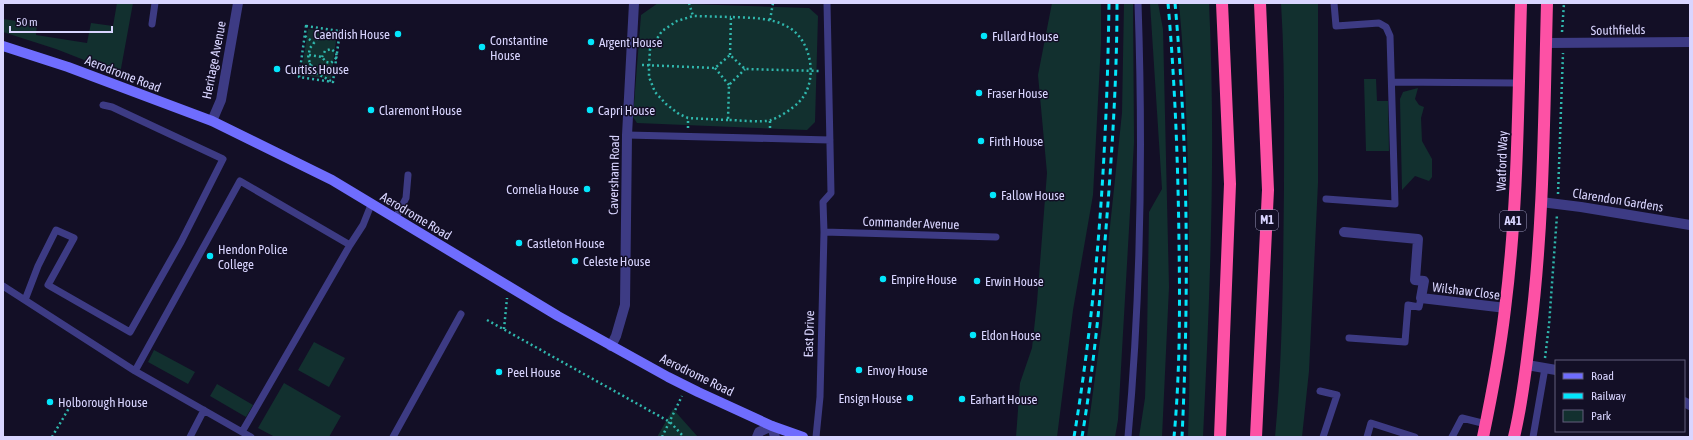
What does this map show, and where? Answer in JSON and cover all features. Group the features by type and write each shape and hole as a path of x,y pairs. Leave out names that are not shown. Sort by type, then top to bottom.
{"highway":[{"path":"1220,437 1230,184 1222,3"},
{"name":"M1","path":"1256,437 1268,190 1260,3"},
{"name":"Watford Way","path":"1483,437 1495,379 1506,308 1515,186 1521,3"},
{"name":"A41","path":"1514,437 1527,365 1535,298 1541,202 1547,3"}],"street":[{"name":"Heritage Avenue","path":"212,122 221,100 238,3"},
{"name":"Caversham Road","path":"611,346 616,336 625,305 628,135 634,3"},
{"name":"Southfields","path":"1546,43 1690,42"},
{"name":"Aerodrome Road","path":"3,46 68,67 212,122 332,180 371,205 611,346 698,392 772,426 803,437"},
{"name":"Clarendon Gardens","path":"1541,202 1690,226"},
{"name":"Wilshaw Close","path":"1344,232 1418,239 1415,280 1424,281 1421,298 1506,308"},
{"path":"1527,365 1555,370"},
{"path":"757,437 759,432 772,426 775,437"}],"lane":[{"path":"152,24 155,3"},
{"name":"East Drive","path":"816,437 820,397 824,232 823,202 831,193 827,3"},
{"path":"1128,437 1139,271 1142,106 1138,3"},
{"path":"1326,199 1395,204 1390,36 1386,27 1379,23 1336,26 1334,3"},
{"path":"1392,82 1518,83"},
{"path":"25,300 38,266 56,230 74,238 48,285 130,332 181,242 223,159 112,107 103,105"},
{"path":"628,135 830,140"},
{"path":"395,219 406,198 408,175"},
{"path":"135,371 240,181 350,245"},
{"path":"242,432 350,245 363,226 371,205"},
{"name":"Commander Avenue","path":"824,232 996,237"},
{"path":"3,286 135,371 251,437"},
{"path":"1349,338 1405,342 1408,305 1420,307 1421,298"},
{"path":"393,437 461,314"},
{"path":"1533,437 1545,368"},
{"path":"1320,391 1337,395 1323,437"},
{"path":"190,437 204,410"},
{"path":"1452,437 1462,418 1486,424"},
{"path":"1367,437 1372,423 1404,435 1416,437"}],"path":[{"path":"689,3 693,16"},
{"path":"770,20 774,3"},
{"path":"1545,368 1558,204 1564,64 1564,3"},
{"path":"693,16 731,17 770,20 789,27 803,40 810,55 811,71 808,87 800,101 786,112 770,121 688,118 679,114 666,104 655,92 650,77 650,49 662,31 677,21 693,16"},
{"path":"631,65 715,68 730,55 731,17"},
{"path":"333,82 298,77 306,26 340,31"},
{"path":"333,82 314,72 308,58 310,48 317,39 340,31"},
{"path":"333,82 340,31"},
{"path":"305,35 314,43"},
{"path":"322,57 326,51 331,49 336,53 337,57"},
{"path":"309,55 322,57 326,62 332,63 337,57"},
{"path":"730,55 745,69 829,72"},
{"path":"300,68 311,64"},
{"path":"715,68 730,85"},
{"path":"728,120 730,85 745,69"},
{"path":"504,330 507,298"},
{"path":"487,320 670,422 684,437"},
{"path":"662,437 682,395"},
{"path":"52,437 72,403"}],"green space":[{"path":"117,3 133,3 120,74 56,49 3,32 3,19 37,24 36,35 87,43 91,23 113,26"},
{"path":"658,3 809,8 818,16 815,122 807,130 637,123 633,117 641,15"},
{"path":"1052,3 1101,3 1101,44 1093,195 1073,310 1057,437 1016,437 1020,383 1032,348 1037,302 1047,173 1038,75"},
{"path":"1124,3 1133,3 1134,142 1118,420 1115,437 1087,437 1102,325 1109,236 1122,113"},
{"path":"1150,3 1158,3 1163,29 1169,287 1162,437 1139,437 1145,398 1149,212 1162,189"},
{"path":"1179,3 1209,3 1212,166 1210,275 1203,437 1188,437 1190,329 1188,166 1186,101"},
{"path":"1281,3 1318,3 1318,183 1309,371 1302,437 1275,437 1281,344 1284,188 1284,96"},
{"path":"308,29 337,33 331,79 301,75"},
{"path":"1364,79 1376,79 1377,101 1388,101 1389,151 1366,151"},
{"path":"1418,88 1415,99 1419,105 1424,107 1421,118 1422,141 1432,159 1432,177 1429,181 1415,176 1402,190 1400,99 1403,92"},
{"path":"314,342 345,358 329,387 298,370"},
{"path":"154,350 195,372 188,384 148,362"},
{"path":"284,383 341,416 329,437 275,437 258,428"},
{"path":"217,384 253,405 246,417 210,396"},
{"path":"673,409 698,437 657,437"}],"railway":[{"path":"1074,437 1089,329 1100,221 1106,112 1109,3"},
{"path":"1082,437 1087,408 1101,291 1106,232 1112,153 1117,3"},
{"path":"1168,3 1176,123 1179,243 1179,340 1174,437"},
{"path":"1175,3 1183,111 1186,220 1186,328 1182,437"}],"place":[{"name":"Caendish House","path":"398,34"},
{"name":"Fullard House","path":"984,36"},
{"name":"Argent House","path":"591,42"},
{"name":"Constantine House","path":"482,47"},
{"name":"Curtiss House","path":"277,69"},
{"name":"Fraser House","path":"979,93"},
{"name":"Claremont House","path":"371,110"},
{"name":"Capri House","path":"590,110"},
{"name":"Firth House","path":"981,141"},
{"name":"Cornelia House","path":"587,189"},
{"name":"Fallow House","path":"993,195"},
{"name":"Castleton House","path":"519,243"},
{"name":"Hendon Police College","path":"210,256"},
{"name":"Celeste House","path":"575,261"},
{"name":"Empire House","path":"883,279"},
{"name":"Erwin House","path":"977,281"},
{"name":"Eldon House","path":"973,335"},
{"name":"Envoy House","path":"859,370"},
{"name":"Peel House","path":"499,372"},
{"name":"Ensign House","path":"910,398"},
{"name":"Earhart House","path":"962,399"},
{"name":"Holborough House","path":"50,402"}]}
